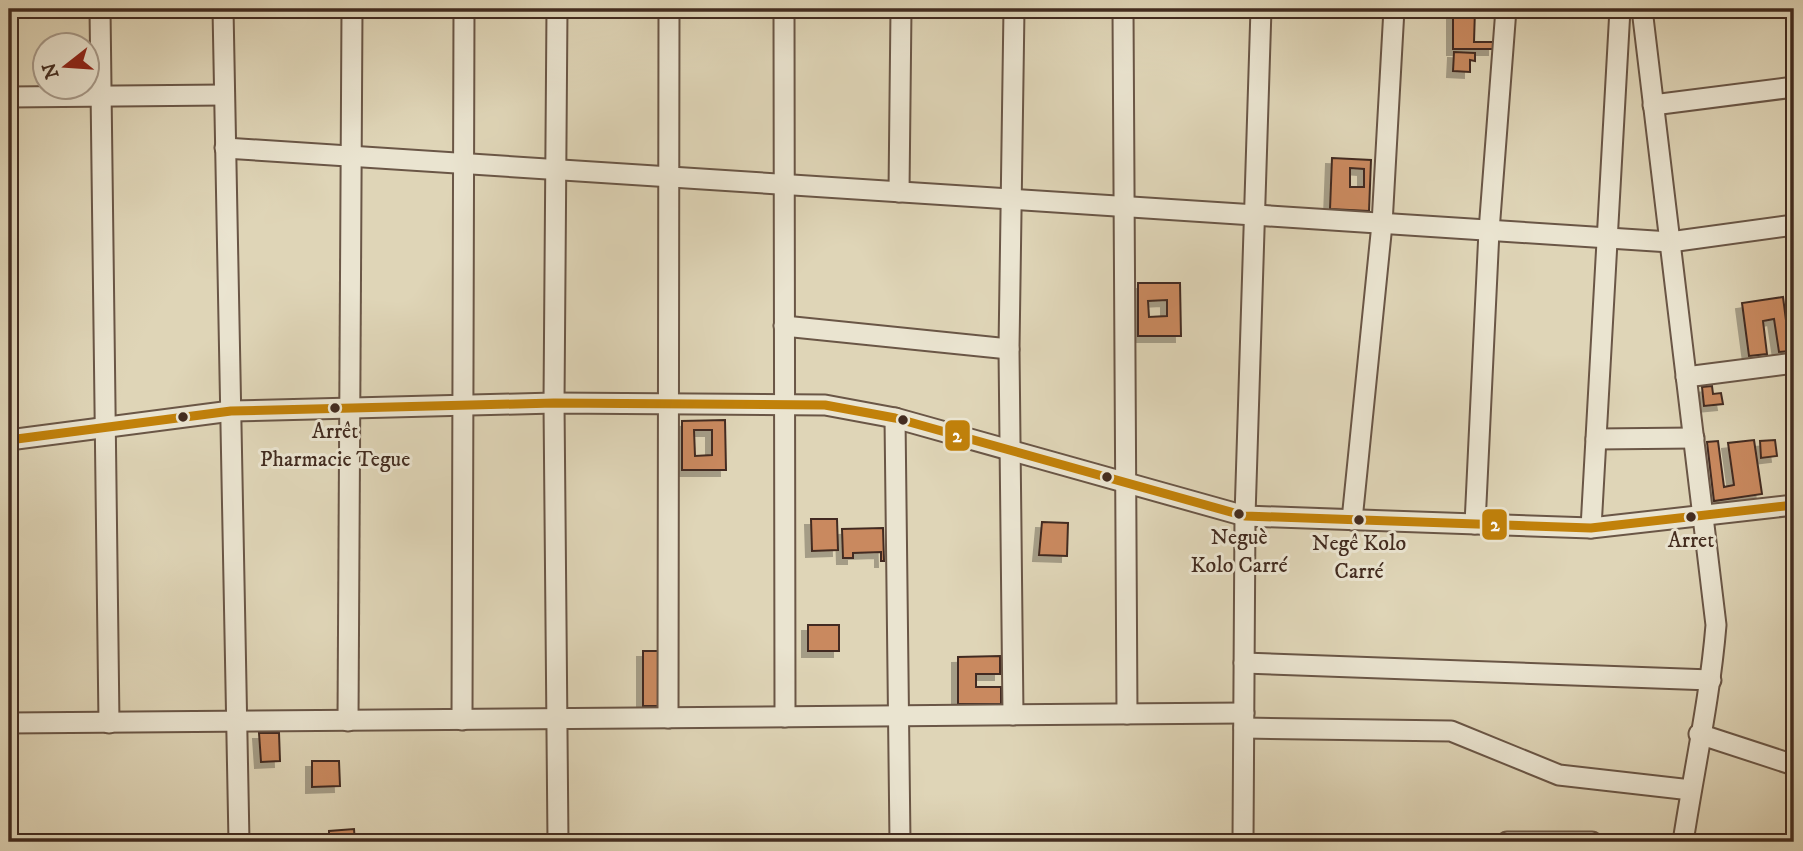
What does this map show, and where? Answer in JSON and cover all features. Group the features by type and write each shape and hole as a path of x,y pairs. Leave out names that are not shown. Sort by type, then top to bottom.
{"street":[{"path":"100,9 100,32"},
{"path":"223,9 239,842"},
{"path":"348,721 352,9"},
{"path":"461,720 464,9"},
{"path":"557,9 554,403 558,842"},
{"path":"668,718 669,9"},
{"path":"783,9 785,717"},
{"path":"899,192 901,9"},
{"path":"1013,715 1009,349 1014,9"},
{"path":"1123,9 1127,714"},
{"path":"1243,842 1245,516 1261,9"},
{"path":"1352,520 1382,224 1394,9"},
{"path":"1475,524 1489,231 1506,9"},
{"path":"1591,528 1620,9"},
{"path":"1642,9 1716,625 1711,680 1699,734 1683,842"},
{"path":"1653,105 1794,88"},
{"path":"102,96 224,95"},
{"path":"9,97 32,97"},
{"path":"101,102 109,723"},
{"path":"225,148 1670,242 1794,225"},
{"path":"784,326 1009,349"},
{"path":"1686,377 1794,363"},
{"path":"9,440 231,411 554,403 668,406 825,405 895,418 1245,516 1591,528 1794,505"},
{"path":"895,418 900,842"},
{"path":"1596,439 1693,438"},
{"path":"1244,663 1711,680"},
{"path":"9,723 1127,714 1451,731 1559,775 1691,790"},
{"path":"1699,734 1794,765"},
{"path":"1507,842 1592,842"}],"building":[{"path":"1453,9 1475,9 1474,42 1494,42 1494,49 1453,49"},
{"path":"1454,52 1475,53 1475,61 1470,60 1470,72 1453,71"},
{"path":"1332,158 1371,160 1369,211 1330,209","holes":["1350,168 1364,169 1364,187 1350,187"]},
{"path":"1138,283 1180,283 1181,336 1138,336","holes":["1167,300 1167,316 1149,317 1148,301"]},
{"path":"1783,297 1790,351 1779,352 1774,319 1763,321 1767,354 1749,356 1742,303"},
{"path":"1789,300 1794,300 1794,340"},
{"path":"1712,386 1713,394 1721,393 1723,404 1704,406 1702,387"},
{"path":"725,420 726,470 682,470 682,421","holes":["694,430 712,430 712,455 695,456"]},
{"path":"1754,440 1762,494 1714,501 1707,442 1718,441 1724,487 1734,485 1728,443"},
{"path":"1775,440 1777,456 1761,458 1760,441"},
{"path":"811,519 837,519 838,550 812,551"},
{"path":"1042,522 1068,523 1067,556 1039,555"},
{"path":"883,528 884,561 881,561 881,552 853,553 853,558 843,558 842,529"},
{"path":"808,625 839,625 839,651 808,651"},
{"path":"643,651 660,651 659,706 643,706"},
{"path":"1000,656 1000,674 976,674 976,687 1001,687 1001,704 958,704 958,657"},
{"path":"259,733 279,733 280,761 261,762"},
{"path":"312,761 339,761 340,786 312,787"},
{"path":"354,829 355,842 329,842 329,831"}],"transit line":[{"name":"2","path":"9,440 231,411 554,403 825,405 895,418 1245,516 1591,528 1794,505"}],"place":[{"name":"Arrêt Pharmacie Tegue","path":"335,408"},
{"name":"Neguè Kolo Carré","path":"1239,514"},
{"name":"Arret","path":"1691,517"},
{"name":"Negê Kolo Carré","path":"1359,520"}]}
